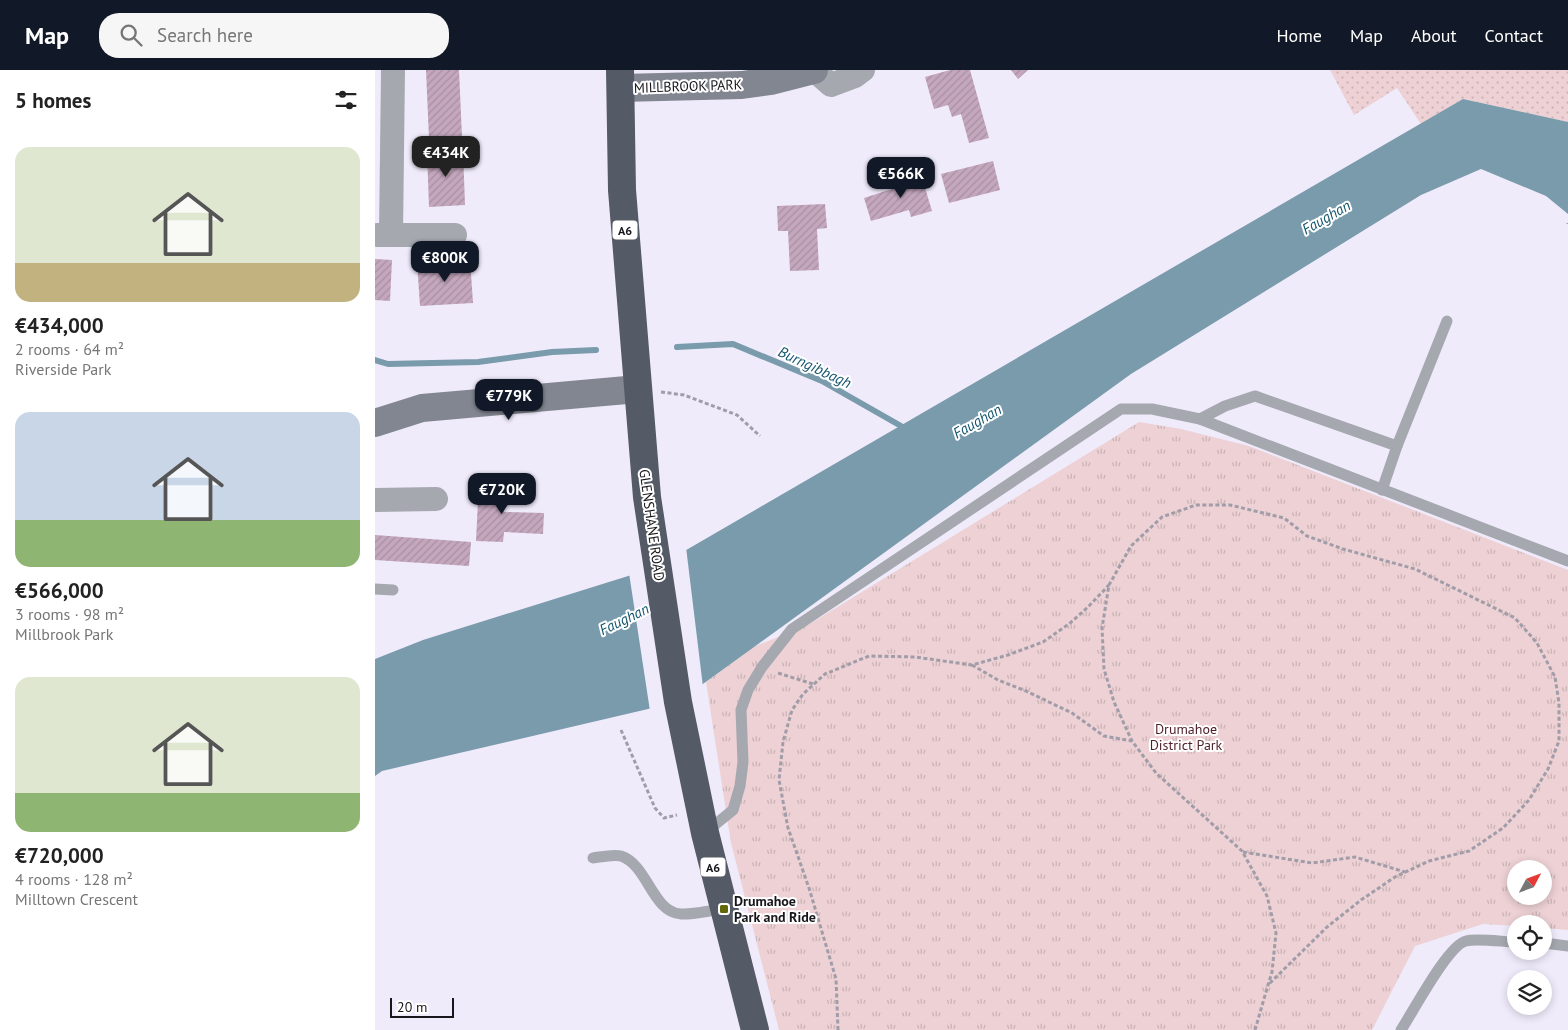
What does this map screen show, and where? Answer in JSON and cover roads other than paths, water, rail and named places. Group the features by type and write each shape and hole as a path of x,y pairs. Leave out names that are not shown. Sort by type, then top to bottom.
{"highway":[{"name":"GLENSHANE ROAD","path":"621,79 622,190 647,498 678,702 702,822 755,1030"}],"main road":[{"name":"MILLBROOK PARK","path":"621,79 742,85 771,81 814,70"},
{"path":"375,423 422,408 638,389"}],"street":[{"path":"393,70 383,235 455,235"},
{"path":"814,70 831,85 855,76 863,70"},
{"path":"375,500 436,499"}],"lane":[{"path":"1382,490 1397,446 1447,322"},
{"path":"1200,419 1225,406 1255,396 1397,446"},
{"path":"702,822 733,810 740,786 743,762 741,710 748,690 762,667 792,628 1121,409 1152,409 1200,419 1568,561"},
{"path":"375,589 393,590"},
{"path":"593,858 619,855 632,862 659,902 680,914 724,909"},
{"path":"1401,1030 1442,963 1454,949 1465,941 1507,942"},
{"path":"1552,944 1568,946"}],"water":[{"name":"Faughan","path":"1463,99 1568,122 1568,214 1546,196 1481,169 1421,195 1131,374 678,702 382,771 375,776 375,659 423,640 657,567"}],"waterway":[{"name":"Burngibbagh","path":"677,347 733,344 822,381 908,430"},
{"name":"Burngibbagh","path":"375,360 388,364 478,362 552,352 596,350"}],"place":[{"name":"Drumahoe Park and Ride","path":"724,909"}],"park label":[{"name":"Drumahoe District Park","path":"1186,738"}]}
